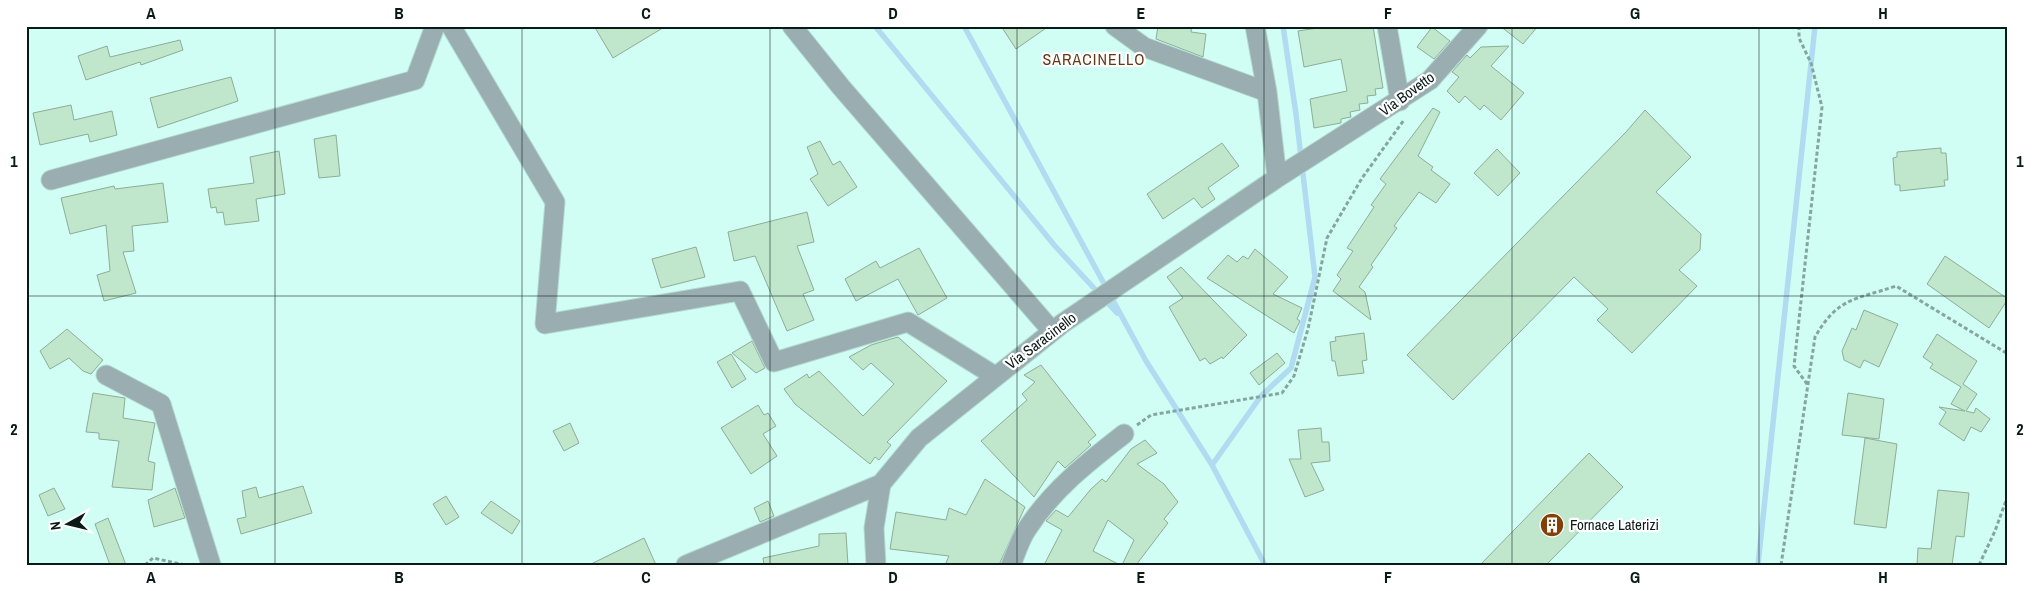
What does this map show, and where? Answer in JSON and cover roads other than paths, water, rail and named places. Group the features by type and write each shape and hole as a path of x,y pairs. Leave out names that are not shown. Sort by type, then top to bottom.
{"street":[{"path":"51,180 415,80 435,26"},
{"path":"451,26 555,202 546,324 740,291 774,362 908,322 995,376"},
{"path":"792,26 841,87 1057,327"},
{"path":"1115,26 1144,47 1266,92"},
{"path":"1255,26 1282,175"},
{"path":"1387,26 1404,108"},
{"name":"Via Bovetto","path":"1282,175 1324,148 1404,108 1478,26"},
{"name":"Via Saracinello","path":"881,484 919,438 1057,327 1282,175"},
{"path":"106,375 161,404 211,565"},
{"path":"1011,565 1026,530 1054,494 1081,468 1124,434"},
{"path":"686,565 881,484"},
{"path":"876,565 874,528 881,484"}],"waterway":[{"path":"875,26 1055,246 1117,313"},
{"path":"964,26 1146,361 1212,465 1265,565"},
{"path":"1212,465 1261,396 1291,368 1315,277 1296,114 1283,26"},
{"path":"1758,565 1815,26"}],"place":[{"name":"Fornace Laterizi","path":"1552,525"}],"district":[{"name":"SARACINELLO","path":"1094,59"}]}
